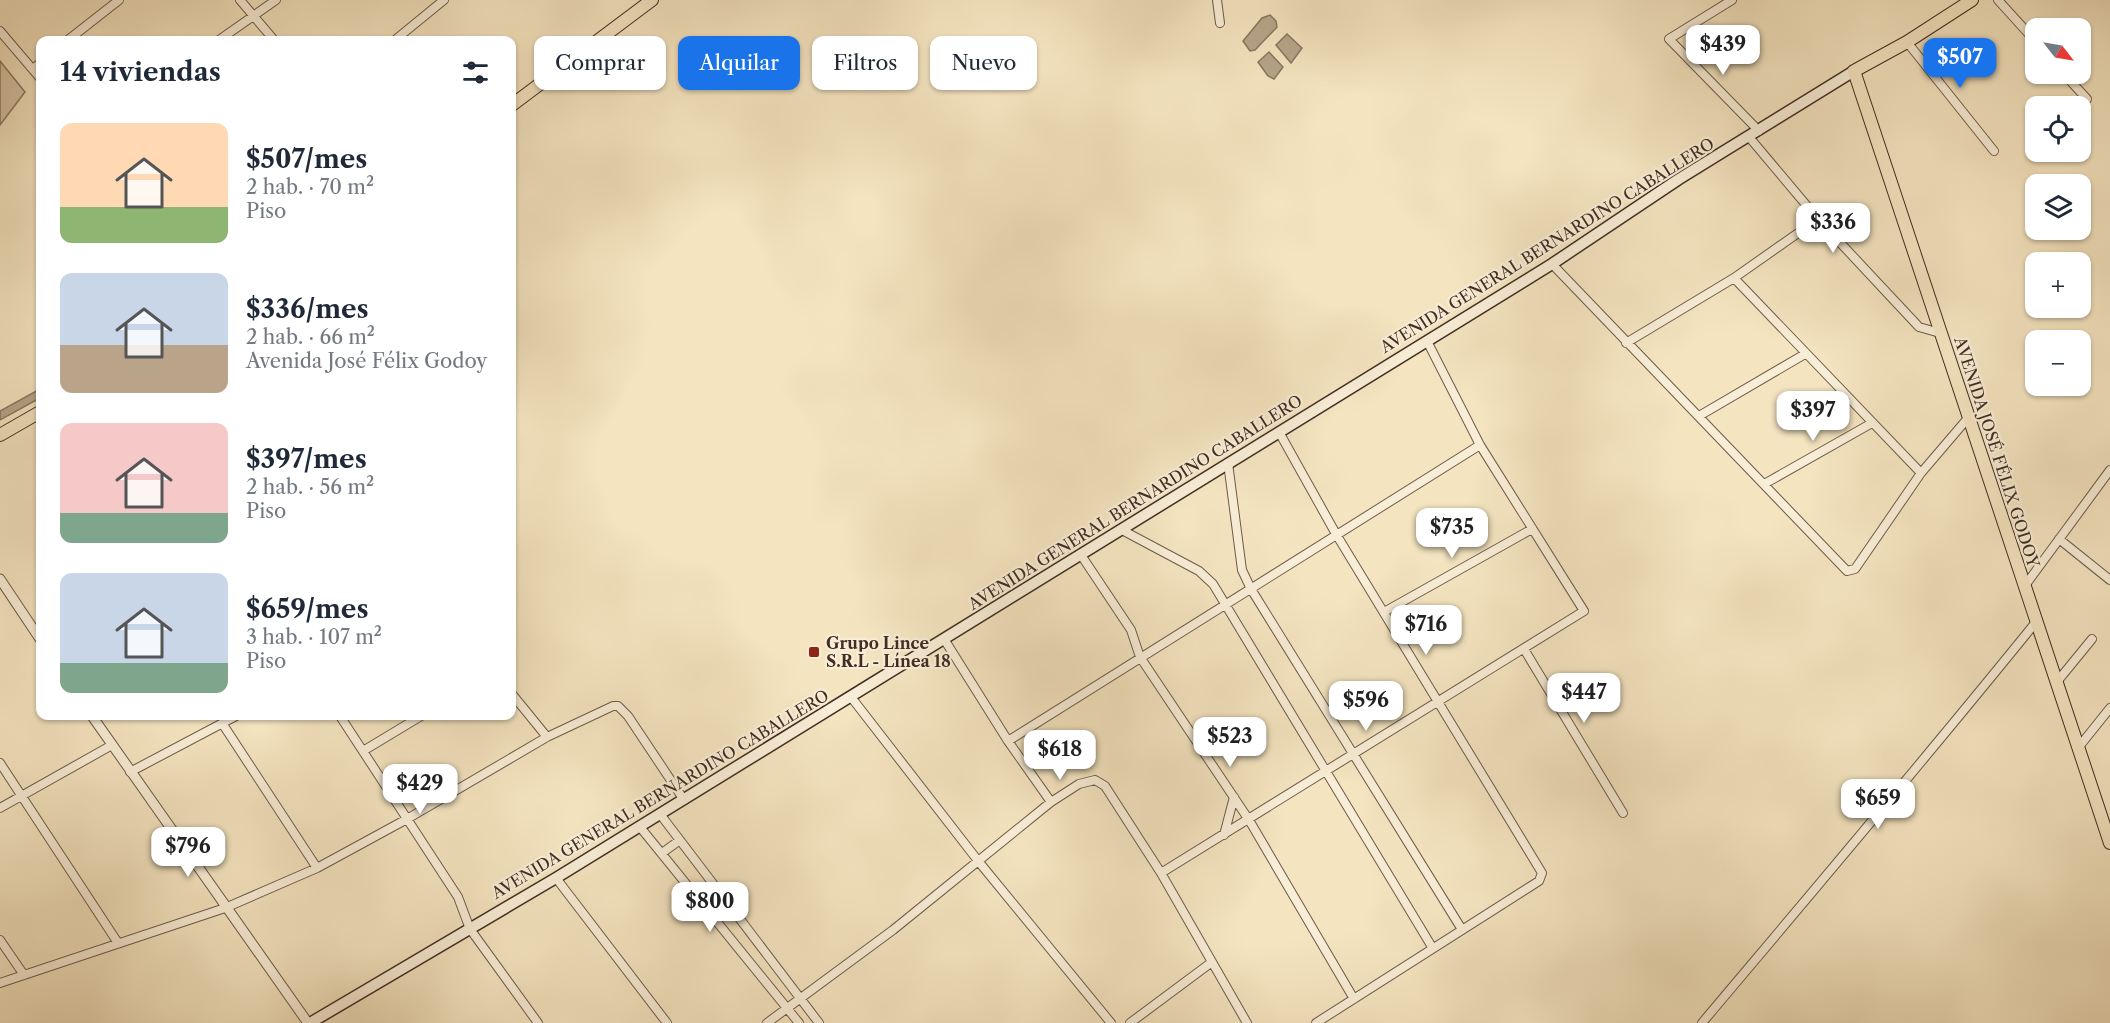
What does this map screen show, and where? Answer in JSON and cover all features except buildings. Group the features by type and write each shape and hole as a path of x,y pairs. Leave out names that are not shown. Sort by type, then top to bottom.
{"main road":[{"path":"516,102 652,0"},
{"name":"AVENIDA GENERAL BERNARDINO CABALLERO","path":"309,1023 556,879 1552,264 1854,70 1907,42 1972,0"},
{"name":"AVENIDA JOSÉ FÉLIX GODOY","path":"1854,70 2110,843"},
{"path":"0,435 36,414"}],"street":[{"path":"240,0 271,36"},
{"path":"223,36 255,17 276,0"},
{"path":"402,36 444,0"},
{"path":"1217,0 1220,23"},
{"path":"1732,0 1669,39 1754,134 1818,219 1919,327 1940,333"},
{"path":"1998,0 2025,30"},
{"path":"73,36 113,2"},
{"path":"0,31 36,73"},
{"path":"1907,42 1994,152"},
{"path":"2073,84 2084,96"},
{"path":"1626,343 1734,278 1818,219"},
{"path":"1552,264 1626,343 1851,572 1921,472 1968,418"},
{"path":"1734,278 1921,472"},
{"path":"1161,873 1584,611 1480,445 1427,341"},
{"path":"1699,416 1805,354"},
{"path":"1766,483 1872,423"},
{"path":"1279,432 1336,534 1542,873 1539,881 1461,928 1316,1023"},
{"path":"1008,741 1480,445"},
{"path":"1228,463 1242,570 1251,589 1355,753 1461,928"},
{"path":"2024,587 2110,470"},
{"path":"1384,612 1532,529"},
{"path":"1122,530 1199,572 1213,584 1432,947"},
{"path":"2059,539 2110,580"},
{"path":"1081,555 1131,630 1140,657 1249,820 1354,999"},
{"path":"0,579 36,633"},
{"path":"1702,1023 1865,826 1929,754 2036,622"},
{"path":"944,639 1008,741 1051,802"},
{"path":"2056,683 2092,639"},
{"path":"1524,649 1623,813"},
{"path":"851,697 979,862 1111,1023"},
{"path":"516,699 547,737"},
{"path":"0,983 225,908 317,868 407,819 547,737 609,708 618,706 628,716 684,800"},
{"path":"2078,748 2110,708"},
{"path":"95,720 225,908 309,1023"},
{"path":"130,772 228,720"},
{"path":"343,720 458,897 470,929 538,1023"},
{"path":"363,751 414,720"},
{"path":"222,723 317,868"},
{"path":"0,808 112,746"},
{"path":"0,763 118,943"},
{"path":"767,1023 979,862 1051,802 1079,784 1095,780 1100,783 1161,873 1247,1023"},
{"path":"1224,836 1234,797"},
{"path":"660,814 819,1023"},
{"path":"640,827 799,1023"},
{"path":"662,853 680,840"},
{"path":"556,879 667,1023"},
{"path":"0,940 24,975"},
{"path":"1130,1023 1212,963"}],"shaded area":[{"path":"1270,15 1276,21 1277,27 1255,50 1250,51 1243,41 1262,18"},
{"path":"1287,34 1302,48 1291,63 1276,45"},
{"path":"1269,52 1283,67 1274,79 1268,76 1258,62"},
{"path":"0,61 25,92 0,125"},
{"path":"36,391 36,400 0,420 0,411"}],"place":[{"name":"Grupo Lince S.R.L - Línea 18","path":"814,652"}]}
